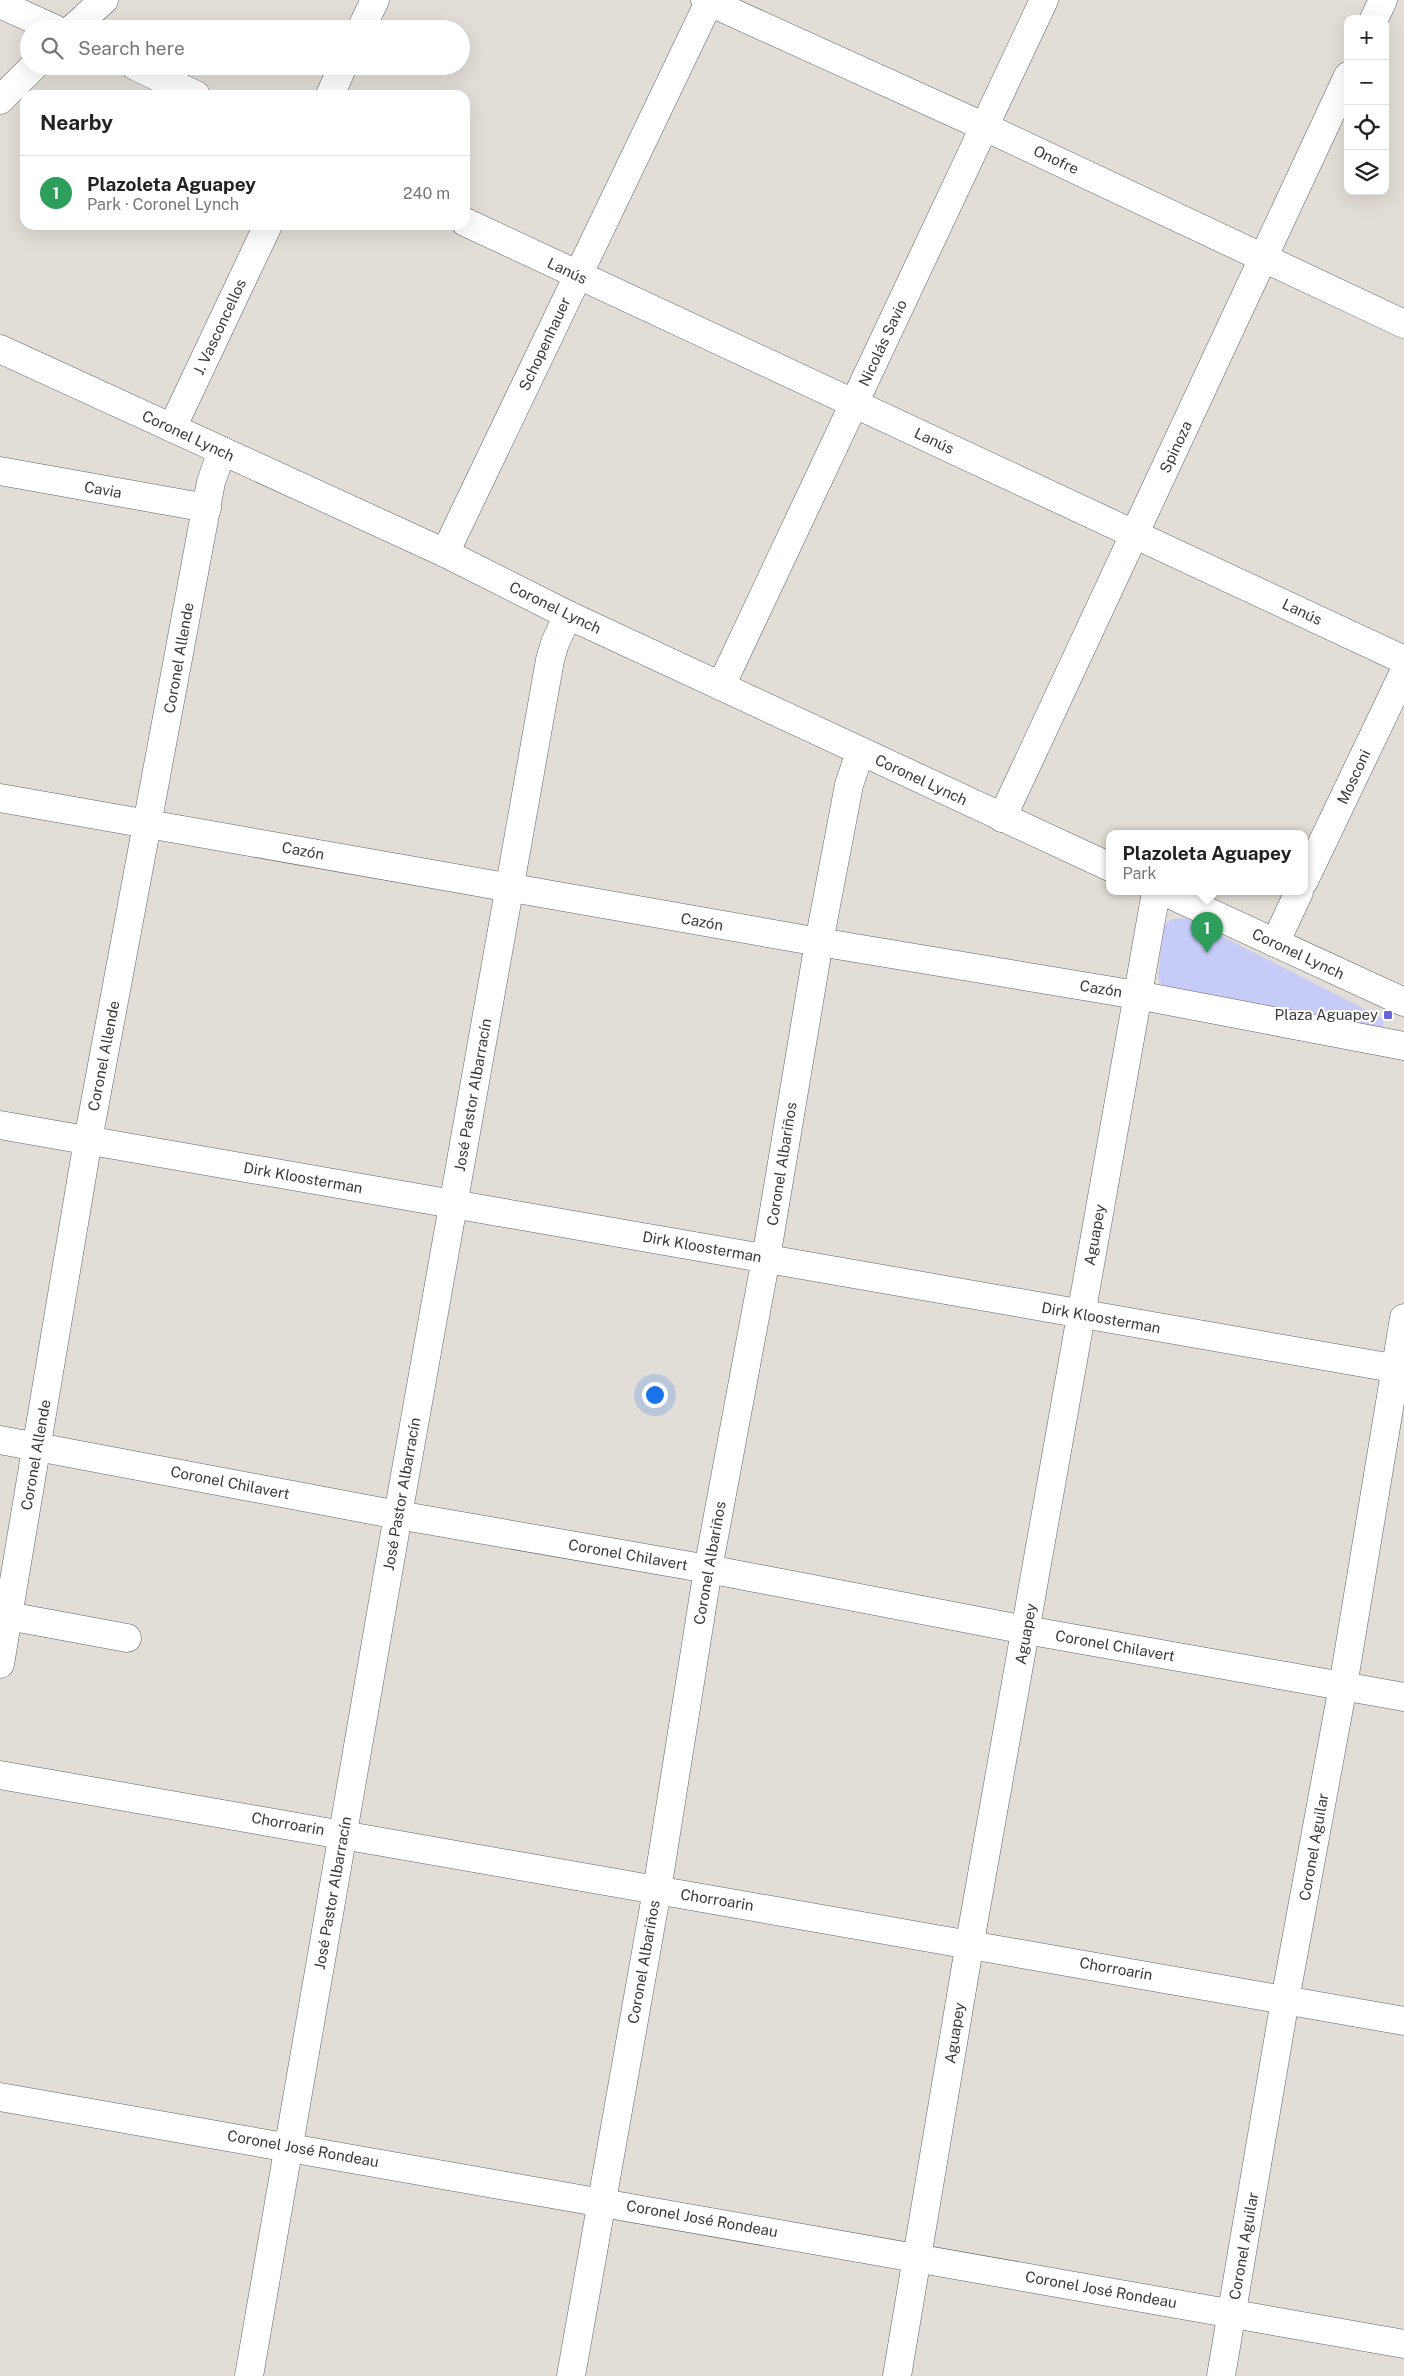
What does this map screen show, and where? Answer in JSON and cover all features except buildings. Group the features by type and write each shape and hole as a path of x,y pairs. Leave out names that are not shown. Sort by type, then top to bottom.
{"street":[{"path":"82,20 104,0"},
{"path":"365,20 375,0"},
{"name":"Nicolás Savio","path":"721,686 855,405 1044,0"},
{"path":"1376,15 1383,0"},
{"name":"Onofre","path":"708,1 985,127 1404,324"},
{"name":"Schopenhauer","path":"445,553 708,1"},
{"path":"0,4 47,17"},
{"path":"0,100 25,75"},
{"path":"154,75 185,90"},
{"path":"332,90 339,75"},
{"name":"Spinoza","path":"1002,818 1344,85"},
{"name":"Lanús","path":"470,224 577,276 1404,660"},
{"name":"J. Vasconcellos","path":"172,428 266,230"},
{"name":"Coronel Lynch","path":"0,349 445,553 568,615 1106,865"},
{"name":"Coronel Allende","path":"0,1664 88,1140 212,482 222,451"},
{"name":"Cavia","path":"0,471 207,508"},
{"name":"José Pastor Albarracín","path":"249,2376 398,1515 550,660 555,642 568,615"},
{"name":"Mosconi","path":"1308,873 1404,672"},
{"name":"Coronel Albariños","path":"572,2376 604,2202 657,1890 708,1569 766,1258 819,942 849,785 860,752"},
{"name":"Cazón","path":"0,798 819,942 1137,995 1404,1046"},
{"name":"Aguapey","path":"898,2376 970,1942 1155,895"},
{"name":"Coronel Lynch","path":"1171,895 1404,1002"},
{"path":"1275,943 1299,895"},
{"name":"Dirk Kloosterman","path":"0,1125 766,1258 1081,1315 1400,1369"},
{"name":"Coronel Aguilar","path":"1221,2376 1286,2000 1400,1369 1404,1318"},
{"name":"Coronel Chilavert","path":"0,1440 398,1515 708,1569 1026,1630 1404,1697"},
{"path":"8,1616 127,1638"},
{"name":"Chorroarin","path":"0,1775 657,1890 970,1942 1404,2021"},
{"name":"Coronel José Rondeau","path":"0,2097 1404,2344"}],"shaded area":[{"path":"1186,918 1384,1019 1383,1026 1379,1031 1165,991 1158,978 1163,927 1172,919"}],"place":[{"name":"Plazoleta Aguapey","path":"1207,953"},
{"name":"Plaza Aguapey","path":"1388,1015"}]}
